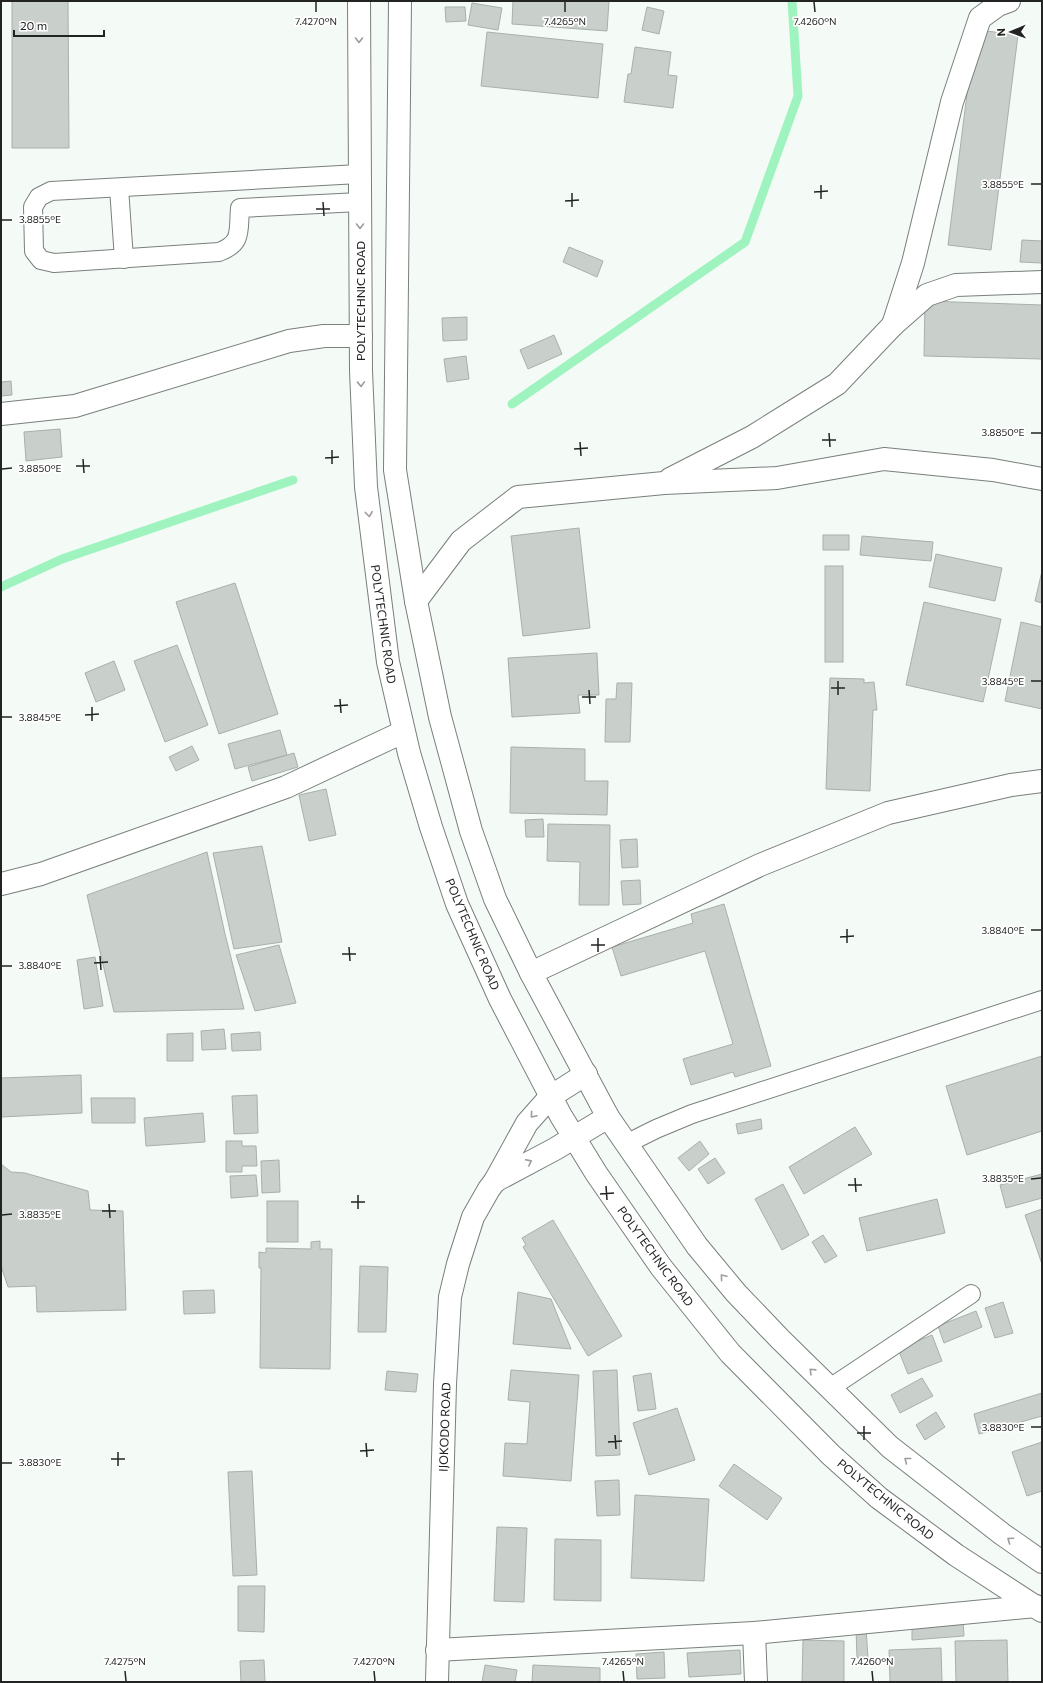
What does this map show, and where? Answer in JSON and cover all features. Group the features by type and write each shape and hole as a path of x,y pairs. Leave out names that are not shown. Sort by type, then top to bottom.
{"main road":[{"name":"POLYTECHNIC ROAD","path":"359,1 361,336 366,487 388,662 403,732 431,827 457,904 500,999 550,1097 574,1138 596,1173 661,1267 730,1353 830,1455 879,1498 956,1555 1039,1608"},
{"path":"400,1 395,470 416,600 440,716 471,831 495,899 531,973 608,1117 697,1246 742,1299 780,1339 890,1446 1002,1534 1042,1562"},
{"path":"893,325 913,263 952,102 980,18 998,4 1009,1"},
{"path":"664,482 752,437 837,384 893,325 926,295 956,285 1042,282"},
{"path":"1,414 75,406 289,342 324,336 361,336"},
{"path":"416,600 461,541 518,497 664,482 777,478 884,459 993,470 1042,479"},
{"path":"1,884 41,874 286,787 403,732"},
{"path":"531,973 760,865 888,813 1011,785 1042,782"},
{"name":"IJOKODO ROAD","path":"437,1682 445,1384 450,1297 458,1264 473,1216 488,1189 495,1181 527,1123 550,1097 586,1074"},
{"name":"IJOKODO ROAD","path":"495,1181 574,1138 608,1117"},
{"path":"437,1650 754,1633 1039,1608"},
{"path":"754,1633 756,1682"}],"lane":[{"path":"238,182 240,208 238,238 230,248 219,252 54,263 41,260 34,251 33,207 38,197 51,191 238,182 360,174"},
{"path":"119,188 124,259"},
{"path":"240,208 360,202"},
{"path":"626,1144 656,1129 692,1114 1042,1000"},
{"path":"830,1388 971,1294"}],"building":[{"path":"12,1 68,1 69,148 12,148"},
{"path":"513,1 609,1 607,31 512,24"},
{"path":"472,3 502,8 498,30 468,25"},
{"path":"445,7 465,7 466,21 446,22"},
{"path":"647,7 664,11 659,34 642,30"},
{"path":"979,30 1018,35 991,250 948,245 973,46"},
{"path":"487,32 603,44 598,98 481,86"},
{"path":"635,47 671,52 668,75 677,76 673,108 624,102 628,74 631,74"},
{"path":"1022,240 1042,241 1042,263 1020,262"},
{"path":"569,247 603,261 597,277 563,262"},
{"path":"925,301 1042,305 1042,359 924,356"},
{"path":"467,317 467,340 443,341 442,318"},
{"path":"554,335 562,354 528,369 520,350"},
{"path":"466,356 469,379 447,382 444,359"},
{"path":"11,381 12,395 1,396 1,382"},
{"path":"60,429 62,457 26,461 24,432"},
{"path":"579,528 590,628 523,636 511,536"},
{"path":"823,535 849,535 849,550 823,550"},
{"path":"862,536 933,542 931,561 860,555"},
{"path":"936,554 1002,568 995,601 929,587"},
{"path":"825,566 843,566 843,662 825,662"},
{"path":"1042,571 1042,603 1035,601"},
{"path":"235,583 278,714 219,734 176,602"},
{"path":"924,602 1001,619 983,702 906,685"},
{"path":"1021,622 1042,627 1042,709 1005,701"},
{"path":"177,645 208,725 165,742 134,661"},
{"path":"597,653 599,695 578,695 580,713 512,717 508,658"},
{"path":"114,661 125,690 96,702 85,673"},
{"path":"830,678 864,679 864,683 874,682 877,710 873,710 870,791 826,789"},
{"path":"617,683 632,683 630,742 605,742 606,699 616,699"},
{"path":"280,730 287,755 235,769 228,744"},
{"path":"192,746 199,760 176,771 169,757"},
{"path":"511,747 585,749 585,781 608,781 607,815 510,813"},
{"path":"294,753 298,767 252,781 248,767"},
{"path":"326,789 336,835 309,841 299,795"},
{"path":"543,819 544,837 526,837 525,820"},
{"path":"548,824 610,825 609,905 579,905 580,862 547,861"},
{"path":"637,839 638,867 622,868 620,840"},
{"path":"262,846 282,942 234,949 213,853"},
{"path":"207,852 225,934 244,1009 114,1012 87,895"},
{"path":"640,880 641,904 623,905 621,881"},
{"path":"724,904 771,1066 735,1077 733,1072 691,1085 683,1059 733,1044 705,951 621,976 612,947 693,923 691,914"},
{"path":"279,945 296,1003 255,1011 236,955"},
{"path":"95,957 103,1006 84,1009 77,960"},
{"path":"224,1029 226,1049 202,1050 201,1031"},
{"path":"260,1032 261,1050 232,1051 231,1034"},
{"path":"193,1033 193,1061 167,1061 167,1034"},
{"path":"1042,1056 1042,1131 967,1155 946,1086"},
{"path":"81,1075 82,1113 1,1117 1,1078"},
{"path":"257,1095 258,1133 234,1134 232,1096"},
{"path":"91,1098 135,1098 135,1123 92,1123"},
{"path":"203,1113 205,1142 146,1146 144,1118"},
{"path":"761,1119 762,1129 738,1134 736,1124"},
{"path":"855,1127 872,1154 804,1194 789,1167"},
{"path":"226,1141 242,1141 242,1146 256,1146 257,1166 242,1166 242,1172 226,1172"},
{"path":"700,1141 709,1154 689,1171 678,1158"},
{"path":"715,1158 725,1173 708,1184 698,1169"},
{"path":"279,1160 280,1192 262,1193 261,1161"},
{"path":"1,1164 11,1172 25,1173 88,1191 90,1210 123,1211 126,1310 37,1312 36,1286 8,1287 1,1266"},
{"path":"1042,1174 1042,1198 1006,1208 1000,1185"},
{"path":"256,1175 258,1196 231,1198 230,1176"},
{"path":"783,1184 809,1235 782,1250 755,1199"},
{"path":"937,1199 945,1233 867,1251 859,1218"},
{"path":"267,1201 298,1201 298,1242 267,1242"},
{"path":"1042,1209 1042,1264 1025,1215"},
{"path":"553,1220 622,1336 588,1356 523,1247 526,1245 522,1238"},
{"path":"823,1235 837,1256 825,1263 812,1242"},
{"path":"320,1241 320,1249 332,1249 330,1369 260,1368 261,1268 259,1268 259,1252 266,1253 266,1248 311,1249 311,1242"},
{"path":"360,1266 388,1267 386,1332 358,1332"},
{"path":"214,1290 215,1313 184,1314 183,1291"},
{"path":"518,1292 551,1299 571,1349 513,1344"},
{"path":"1003,1302 1013,1333 995,1338 985,1308"},
{"path":"976,1311 982,1327 944,1343 938,1326"},
{"path":"932,1335 942,1361 908,1374 898,1349"},
{"path":"511,1370 579,1375 571,1481 503,1476 505,1443 527,1444 530,1402 508,1400"},
{"path":"617,1370 620,1455 596,1456 593,1371"},
{"path":"387,1371 418,1374 416,1392 385,1390"},
{"path":"651,1373 656,1409 638,1411 633,1376"},
{"path":"922,1378 933,1396 900,1413 891,1395"},
{"path":"1042,1393 1042,1416 979,1434 974,1414"},
{"path":"677,1408 695,1460 649,1475 633,1423"},
{"path":"936,1412 945,1427 925,1440 916,1425"},
{"path":"1042,1442 1042,1491 1027,1496 1012,1452"},
{"path":"734,1464 782,1498 767,1520 719,1486"},
{"path":"252,1471 257,1575 233,1576 228,1472"},
{"path":"619,1480 620,1515 597,1516 595,1481"},
{"path":"635,1495 709,1499 704,1581 631,1578"},
{"path":"497,1527 527,1528 524,1602 494,1601"},
{"path":"555,1539 601,1540 601,1601 554,1600"},
{"path":"238,1586 265,1586 264,1632 238,1631"},
{"path":"963,1621 964,1636 912,1640 912,1624"},
{"path":"866,1628 868,1658 857,1658 856,1629"},
{"path":"803,1640 844,1641 844,1682 802,1682"},
{"path":"1007,1640 1008,1682 956,1682 955,1641"},
{"path":"941,1648 942,1682 890,1682 889,1650"},
{"path":"740,1650 741,1674 689,1677 687,1653"},
{"path":"664,1652 665,1678 637,1679 636,1654"},
{"path":"264,1660 265,1682 241,1682 240,1661"},
{"path":"485,1665 517,1670 515,1682 482,1682"},
{"path":"533,1665 600,1668 600,1682 532,1682"}],"waterway":[{"path":"512,404 745,242 798,96 792,1"},
{"path":"1,587 62,559 293,480"}]}
